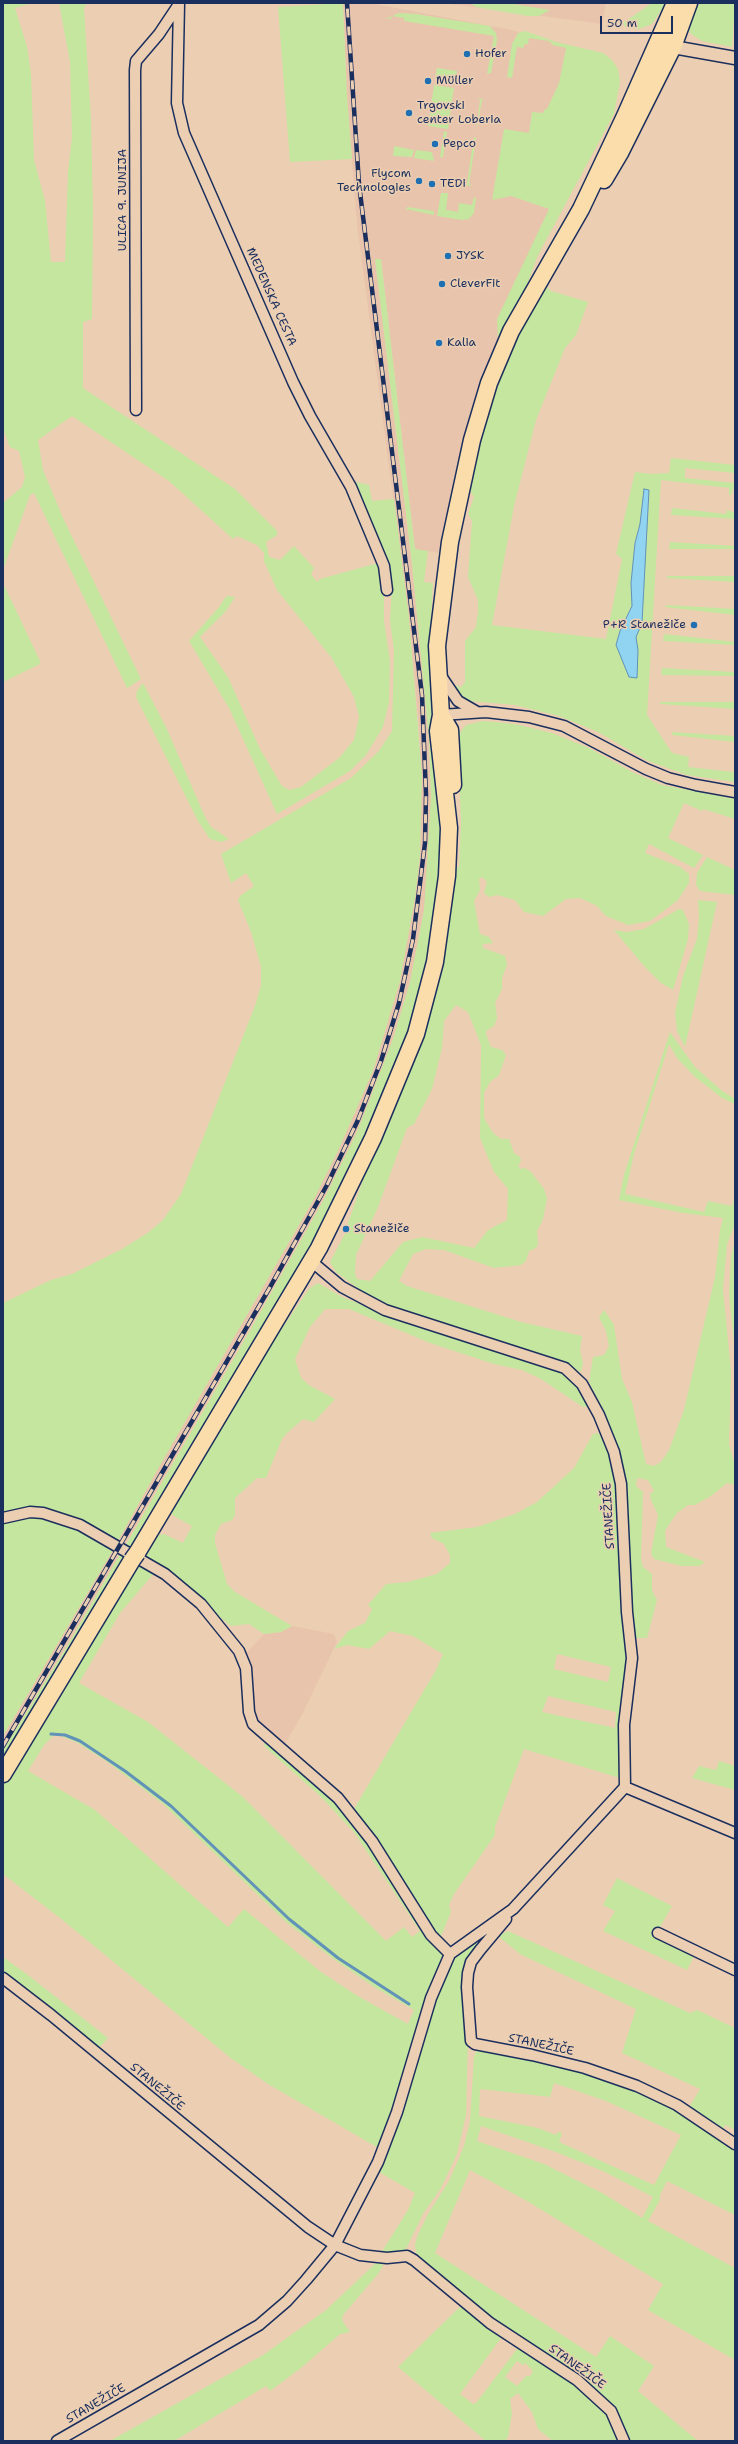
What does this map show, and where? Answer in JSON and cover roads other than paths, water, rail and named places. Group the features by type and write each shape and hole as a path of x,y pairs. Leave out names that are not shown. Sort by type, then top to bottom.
{"main road":[{"path":"3,1774 135,1557 311,1261 373,1138 416,1034 426,1000 441,925 447,876 449,828 438,731 441,715 438,646 442,595 450,542 482,404 514,324 581,209 657,45 674,3"},
{"path":"581,209 596,194 620,154 672,47 689,3"},
{"path":"657,45 672,47"}],"street":[{"name":"ULICA 9. JUNIJA","path":"136,410 135,70 136,61 159,34 179,4"},
{"name":"MEDENSKA CESTA","path":"179,4 177,103 184,133 293,382 310,416 332,452 358,501 384,566 387,590"},
{"path":"672,47 735,58"},
{"path":"438,672 458,701 477,712"},
{"path":"441,715 477,712 529,717 564,726 639,766 668,778 696,786 735,792"},
{"name":"STANEŽIČE","path":"311,1261 342,1287 386,1310 565,1368 582,1384 599,1415 612,1446 621,1484 627,1612 632,1658 624,1725 626,1770 625,1787 513,1909 471,1962 468,1973 467,1987 472,2041 475,2044 532,2054 585,2068 637,2086 677,2105 735,2144"},
{"path":"3,1518 30,1512 43,1513 80,1525 165,1574 181,1586 224,1630 239,1651 246,1668 249,1712 253,1724 338,1798 372,1841 403,1892 432,1935 450,1954"},
{"path":"625,1787 735,1833"},
{"name":"STANEŽIČE","path":"57,2441 259,2324 287,2301 335,2244 378,2162 397,2112 432,1998 450,1954 513,1909"},
{"path":"658,1933 735,1970"},
{"name":"STANEŽIČE","path":"3,1978 51,2015 294,2217 335,2244 360,2254 387,2258 407,2256 414,2260 490,2323 577,2380 600,2399 611,2411 624,2441"}],"water":[{"path":"644,489 649,490 642,623 636,637 638,650 637,678 629,677 616,645 620,631 632,606 631,583 635,543 640,524"}],"waterway":[{"path":"51,1734 65,1735 80,1741 125,1771 171,1806 289,1919 338,1958 409,2004"}],"railway":[{"path":"3,1746 269,1289 327,1185 358,1120 381,1061 399,1003 413,939 425,843 426,794 422,695 359,184 347,3"}],"place":[{"name":"Hofer","path":"467,54"},
{"name":"Müller","path":"428,81"},
{"name":"Trgovski center Loberia","path":"409,113"},
{"name":"Pepco","path":"435,144"},
{"name":"Flycom Technologies","path":"419,181"},
{"name":"TEDi","path":"432,184"},
{"name":"JYSK","path":"448,256"},
{"name":"CleverFit","path":"442,284"},
{"name":"Kalia","path":"439,343"},
{"name":"P+R Stanežiče","path":"694,625"},
{"name":"Stanežiče","path":"346,1229"}]}
